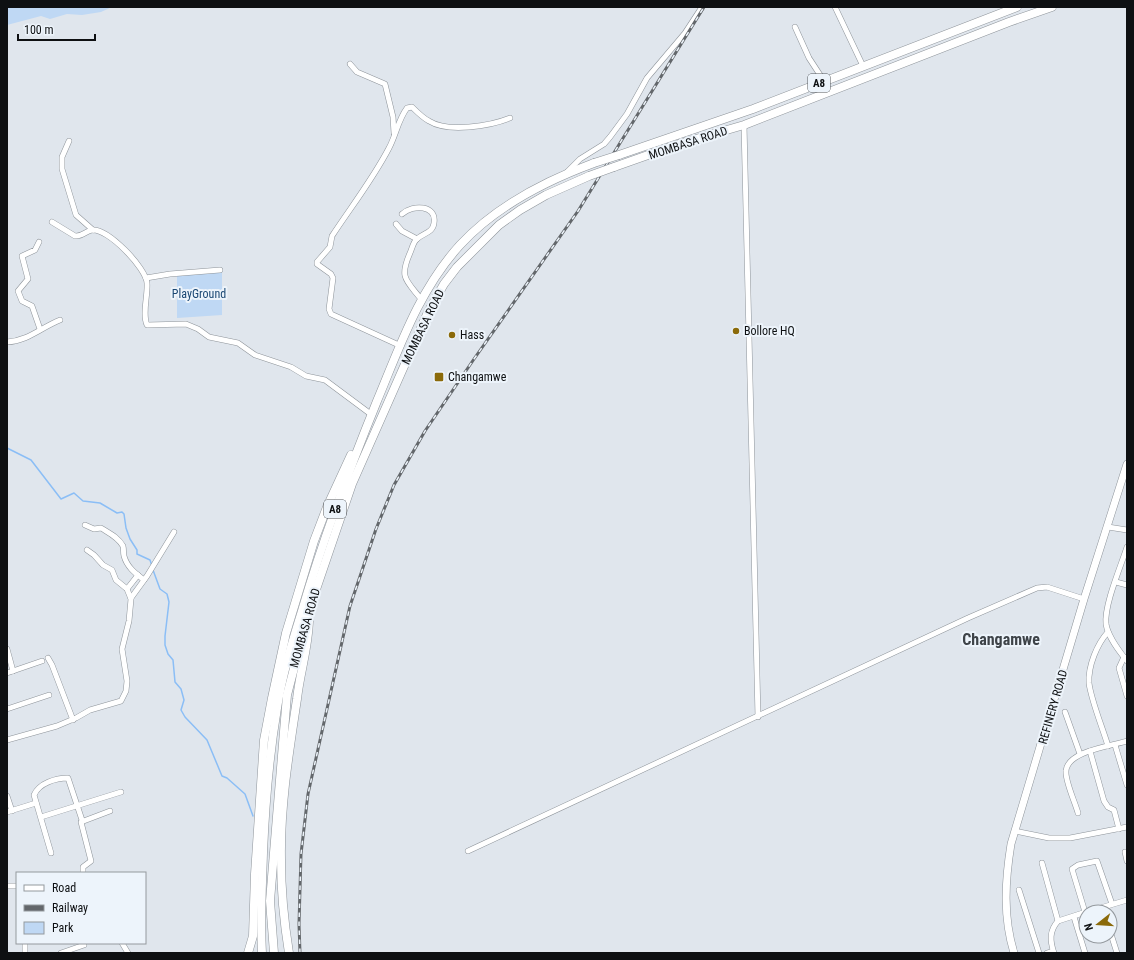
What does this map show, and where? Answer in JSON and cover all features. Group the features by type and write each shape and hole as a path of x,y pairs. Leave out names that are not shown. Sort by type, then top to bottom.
{"highway":[{"name":"MOMBASA ROAD","path":"262,953 260,917 264,819 277,707 285,668 317,559 365,432 421,299 442,267 460,245 481,225 507,205 566,173 753,109 1017,7"},
{"name":"MOMBASA ROAD","path":"274,953 270,901 287,695 310,606 352,484 428,312 444,284 457,267 499,224 546,195 589,176 682,144 744,126 1002,25 1052,7"},
{"path":"248,953 253,936 257,823 264,740 286,633 314,541 327,507 347,461 365,432"},
{"path":"289,953 282,891 281,858 286,775 299,684 308,646 310,606"}],"main road":[{"name":"REFINERY ROAD","path":"1014,953 1005,911 1008,861 1015,831 1084,599 1127,464"}],"street":[{"path":"566,173 580,159 604,144 610,138 627,114 647,78 685,33 702,7"},
{"path":"835,7 863,66"},
{"path":"795,27 809,58 824,81"},
{"path":"350,64 361,74 385,84 393,117 394,136"},
{"path":"401,346 331,314 329,309 333,278 331,274 316,263 330,247 332,236 371,179 394,136 400,119 406,109 410,107 429,121 446,127 487,125 510,118"},
{"path":"744,126 758,717"},
{"path":"69,140 62,157 62,169 76,215 93,230 108,235 119,243 131,256 146,278 147,325 186,324 198,329 209,337 238,343 255,355 291,367 306,376 325,380 372,415"},
{"path":"402,214 413,207 420,207 427,210 434,218 434,223 430,231 417,239 406,263 404,274 421,299"},
{"path":"52,222 75,236 93,230"},
{"path":"396,224 402,232 417,239"},
{"path":"39,242 35,250 22,256 28,279 18,291 22,301 32,306 40,329"},
{"path":"146,278 170,274 220,270"},
{"path":"7,342 29,337 40,329 60,320"},
{"path":"85,525 94,529 101,528 118,539 123,548 123,554 127,564 138,575 145,578"},
{"path":"1108,527 1127,530"},
{"path":"7,740 73,720 90,710 120,701 124,696 127,681 122,649 129,622 131,598 158,559 174,532"},
{"path":"1127,547 1108,607 1106,623 1108,632 1125,659 1119,668 1127,696"},
{"path":"87,550 103,565 112,570 117,581 127,590 131,598"},
{"path":"127,590 138,575"},
{"path":"1116,582 1127,585"},
{"path":"468,851 961,621 1032,590 1047,587 1084,599"},
{"path":"1108,632 1101,640 1095,654 1089,684 1108,746"},
{"path":"7,649 13,671"},
{"path":"48,658 73,720"},
{"path":"7,673 42,661"},
{"path":"7,709 49,695"},
{"path":"1065,712 1080,754"},
{"path":"1078,813 1066,772 1070,761 1080,754 1127,741"},
{"path":"1115,745 1127,785"},
{"path":"1090,751 1104,801 1116,814 1119,829"},
{"path":"50,853 36,802 35,793 49,782 68,778 82,820 80,823 91,861 83,867 83,872"},
{"path":"41,817 121,792"},
{"path":"7,796 9,811 36,802"},
{"path":"82,820 110,811"},
{"path":"1015,831 1058,839 1082,837 1127,827"},
{"path":"1125,852 1127,861"},
{"path":"1083,904 1072,869 1078,865 1098,861 1112,904 1127,900"},
{"path":"1042,863 1058,921 1051,934 1053,952 1047,953"},
{"path":"1019,890 1039,953"},
{"path":"1058,921 1078,915"},
{"path":"1074,916 1085,953"},
{"path":"123,944 128,953"},
{"path":"61,953 84,945"}],"green space":[{"path":"7,7 112,7 101,12 82,15 67,14 50,19 41,16 7,25"},
{"name":"PlayGround","path":"222,269 222,315 177,318 177,272"}],"waterway":[{"path":"7,448 31,460 61,499 74,493 83,501 100,503 117,513 122,512 124,514 126,528 130,539 137,550 137,554 150,560 152,566"},
{"path":"153,570 160,589 167,594 169,602 165,645 168,654 173,660 175,682 181,689 184,700 181,710 185,717 207,740 222,776 227,778 245,794 253,816"}],"railway":[{"path":"300,953 299,924 301,854 308,794 350,606 376,529 394,485 425,431 578,211 704,7"}],"place":[{"name":"Bollore HQ","path":"736,331"},
{"name":"Hass","path":"452,335"},
{"name":"Changamwe","path":"439,377"}],"district":[{"name":"Changamwe","path":"1001,639"}]}
